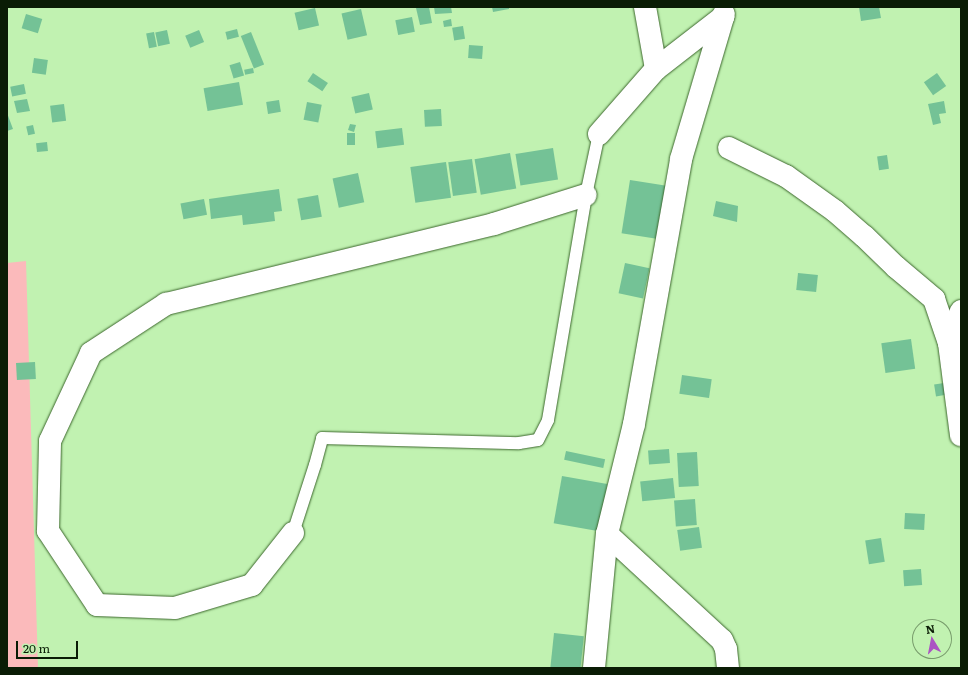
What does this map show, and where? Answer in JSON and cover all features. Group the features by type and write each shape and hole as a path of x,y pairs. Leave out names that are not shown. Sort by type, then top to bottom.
{"street":[{"path":"645,7 656,69"},
{"path":"599,134 656,69 724,12"},
{"path":"594,668 606,534 634,424 681,159 724,12"},
{"path":"729,148 786,176 835,211 896,267 934,299 949,343 961,435"},
{"path":"294,534 252,585 175,608 97,605 48,531 50,441 91,353 166,304 494,224 586,195"},
{"path":"949,343 961,311"},
{"path":"606,534 722,640 726,649 728,668"}],"lane":[{"path":"294,534 322,438 519,443 538,440 548,420 586,195 599,134"}],"shaded area":[{"path":"26,261 38,668 7,668 7,263"}],"building":[{"path":"429,7 432,23 420,25 416,8"},
{"path":"434,7 451,7 452,13 435,14"},
{"path":"492,7 509,7 509,9 493,12"},
{"path":"859,7 879,7 881,18 861,21"},
{"path":"315,8 319,26 299,30 295,13"},
{"path":"361,9 367,35 348,40 342,13"},
{"path":"26,14 42,19 38,33 22,28"},
{"path":"412,17 415,32 398,35 395,20"},
{"path":"451,19 452,26 444,27 443,21"},
{"path":"463,26 465,39 454,41 452,28"},
{"path":"237,29 239,37 227,40 225,32"},
{"path":"167,30 170,44 158,46 155,32"},
{"path":"199,30 204,42 190,48 185,36"},
{"path":"154,32 157,47 149,48 146,34"},
{"path":"251,32 264,64 254,69 241,36"},
{"path":"469,45 483,46 482,59 468,58"},
{"path":"34,58 48,60 46,75 32,73"},
{"path":"240,62 244,75 234,79 229,65"},
{"path":"253,68 254,73 245,75 244,70"},
{"path":"313,73 328,83 322,91 307,81"},
{"path":"937,73 946,86 933,95 924,82"},
{"path":"239,82 243,105 208,111 204,88"},
{"path":"24,84 26,94 12,96 10,87"},
{"path":"369,93 373,110 355,114 351,97"},
{"path":"27,99 30,111 17,113 14,101"},
{"path":"279,100 281,112 268,114 266,102"},
{"path":"944,101 946,113 939,114 941,123 933,125 928,104"},
{"path":"307,102 322,105 318,123 304,120"},
{"path":"64,104 66,121 52,123 50,106"},
{"path":"441,109 442,126 425,127 424,110"},
{"path":"7,113 13,129 7,131"},
{"path":"350,124 356,125 354,132 348,130"},
{"path":"33,125 35,134 28,135 26,127"},
{"path":"402,128 404,145 377,148 375,131"},
{"path":"347,133 355,133 355,145 347,145"},
{"path":"47,142 48,151 37,152 36,143"},
{"path":"553,148 558,180 520,186 515,154"},
{"path":"510,153 516,188 481,195 475,159"},
{"path":"887,155 889,169 879,170 877,156"},
{"path":"472,159 477,193 453,196 448,162"},
{"path":"446,162 451,198 415,203 410,167"},
{"path":"358,173 364,202 339,208 333,178"},
{"path":"630,180 667,186 658,239 622,233"},
{"path":"279,189 282,211 274,212 275,221 243,225 242,215 211,219 209,199"},
{"path":"318,195 322,217 301,220 297,199"},
{"path":"204,199 207,215 183,219 180,204"},
{"path":"716,201 738,206 737,222 713,216"},
{"path":"625,263 649,268 643,299 619,293"},
{"path":"798,273 818,275 816,292 796,290"},
{"path":"911,339 915,369 885,373 881,343"},
{"path":"35,362 36,379 17,380 16,363"},
{"path":"682,375 712,379 709,398 679,394"},
{"path":"944,383 946,395 936,396 934,385"},
{"path":"669,449 670,463 649,464 648,450"},
{"path":"566,451 605,459 603,468 564,460"},
{"path":"697,452 699,486 679,487 677,453"},
{"path":"562,476 607,484 599,531 554,523"},
{"path":"673,478 675,498 642,501 640,481"},
{"path":"695,499 697,525 676,526 674,500"},
{"path":"905,513 925,514 924,530 904,529"},
{"path":"699,527 702,548 680,551 677,530"},
{"path":"881,538 885,562 869,564 865,541"},
{"path":"921,569 922,585 904,586 903,570"},
{"path":"554,633 584,636 580,668 550,668"}]}
